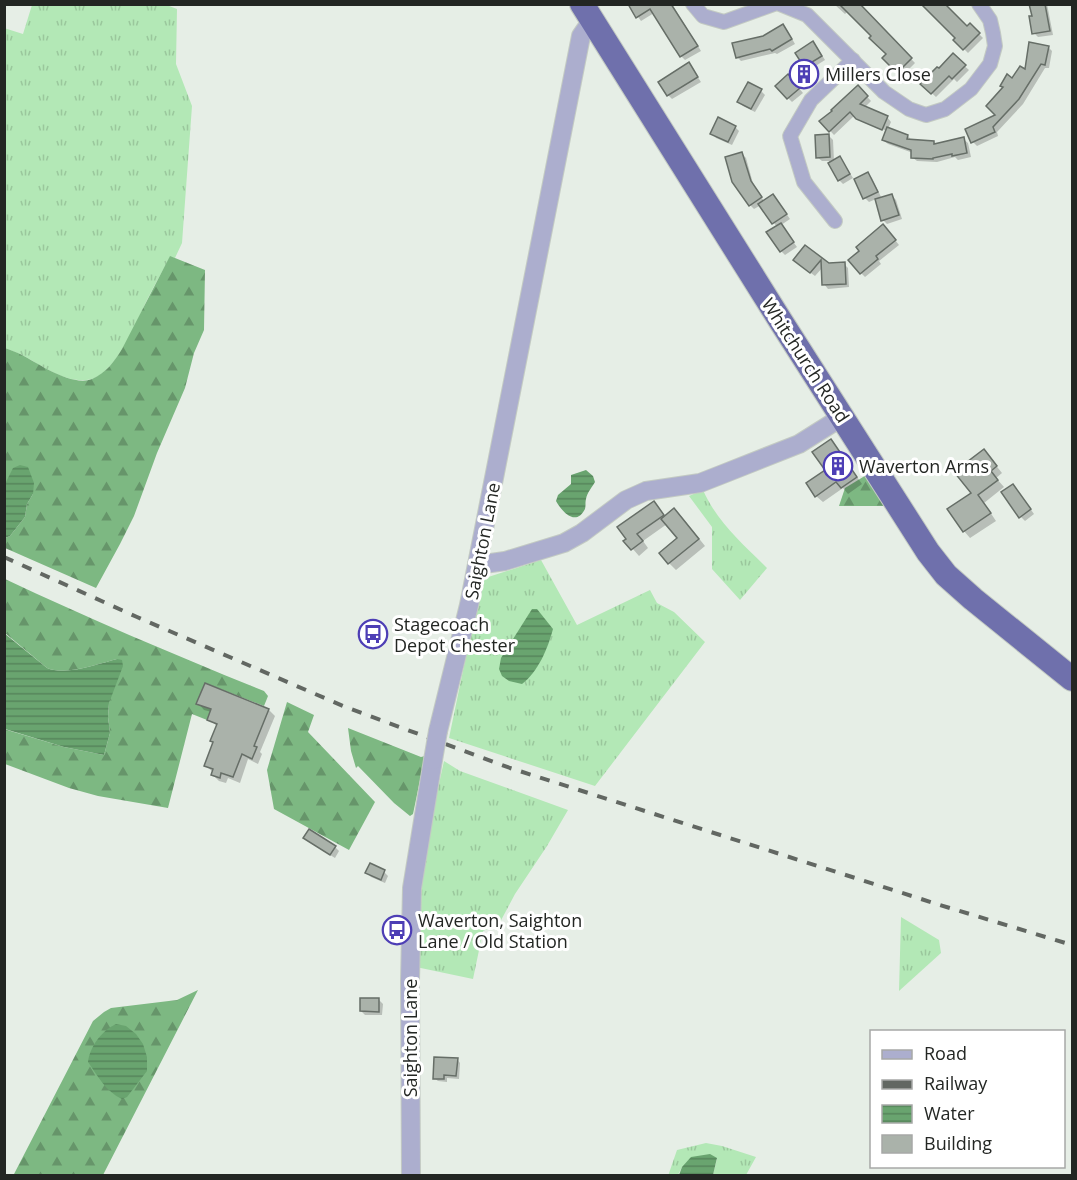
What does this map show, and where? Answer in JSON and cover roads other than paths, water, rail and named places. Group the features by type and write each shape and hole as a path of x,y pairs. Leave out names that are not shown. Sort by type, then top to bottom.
{"highway":[{"name":"Whitchurch Road","path":"587,12 928,552 946,575 973,599 1072,679"}],"street":[{"path":"693,4 703,16 724,22 774,4"},
{"path":"780,4 807,15 884,92 909,109 926,115 945,109 971,89 990,64 995,46 993,33 990,20 979,4"},
{"name":"Saighton Lane","path":"411,1176 412,888 438,731 469,605 587,12"},
{"path":"835,221 804,182 790,136 811,100 852,60"},
{"path":"477,565 505,561 564,543 626,500 646,491 699,483 723,474 799,444 842,417"}],"water":[{"path":"20,465 28,467 34,483 33,494 27,504 25,517 10,536 5,538 5,484 13,468"},
{"path":"586,470 593,476 595,482 588,492 585,509 578,517 569,516 556,501 558,495 571,484 571,475"},
{"path":"532,609 537,609 553,629 542,659 522,684 509,681 502,676 499,669 501,658"},
{"path":"4,633 47,668 54,670 72,670 117,659 122,660 123,666 109,703 110,733 104,755 64,747 5,729"},
{"path":"116,1024 126,1026 136,1034 143,1044 147,1057 147,1071 127,1097 122,1099 107,1088 88,1062 97,1040"},
{"path":"710,1154 717,1158 713,1175 679,1175 682,1167 691,1157"}],"railway":[{"path":"4,557 343,706 510,768 1072,945"}],"place":[{"name":"Millers Close","path":"804,74"},
{"name":"Waverton Arms","path":"838,466"},
{"name":"Stagecoach Depot Chester","path":"373,634"},
{"name":"Waverton, Saighton Lane / Old Station","path":"397,930"}]}
